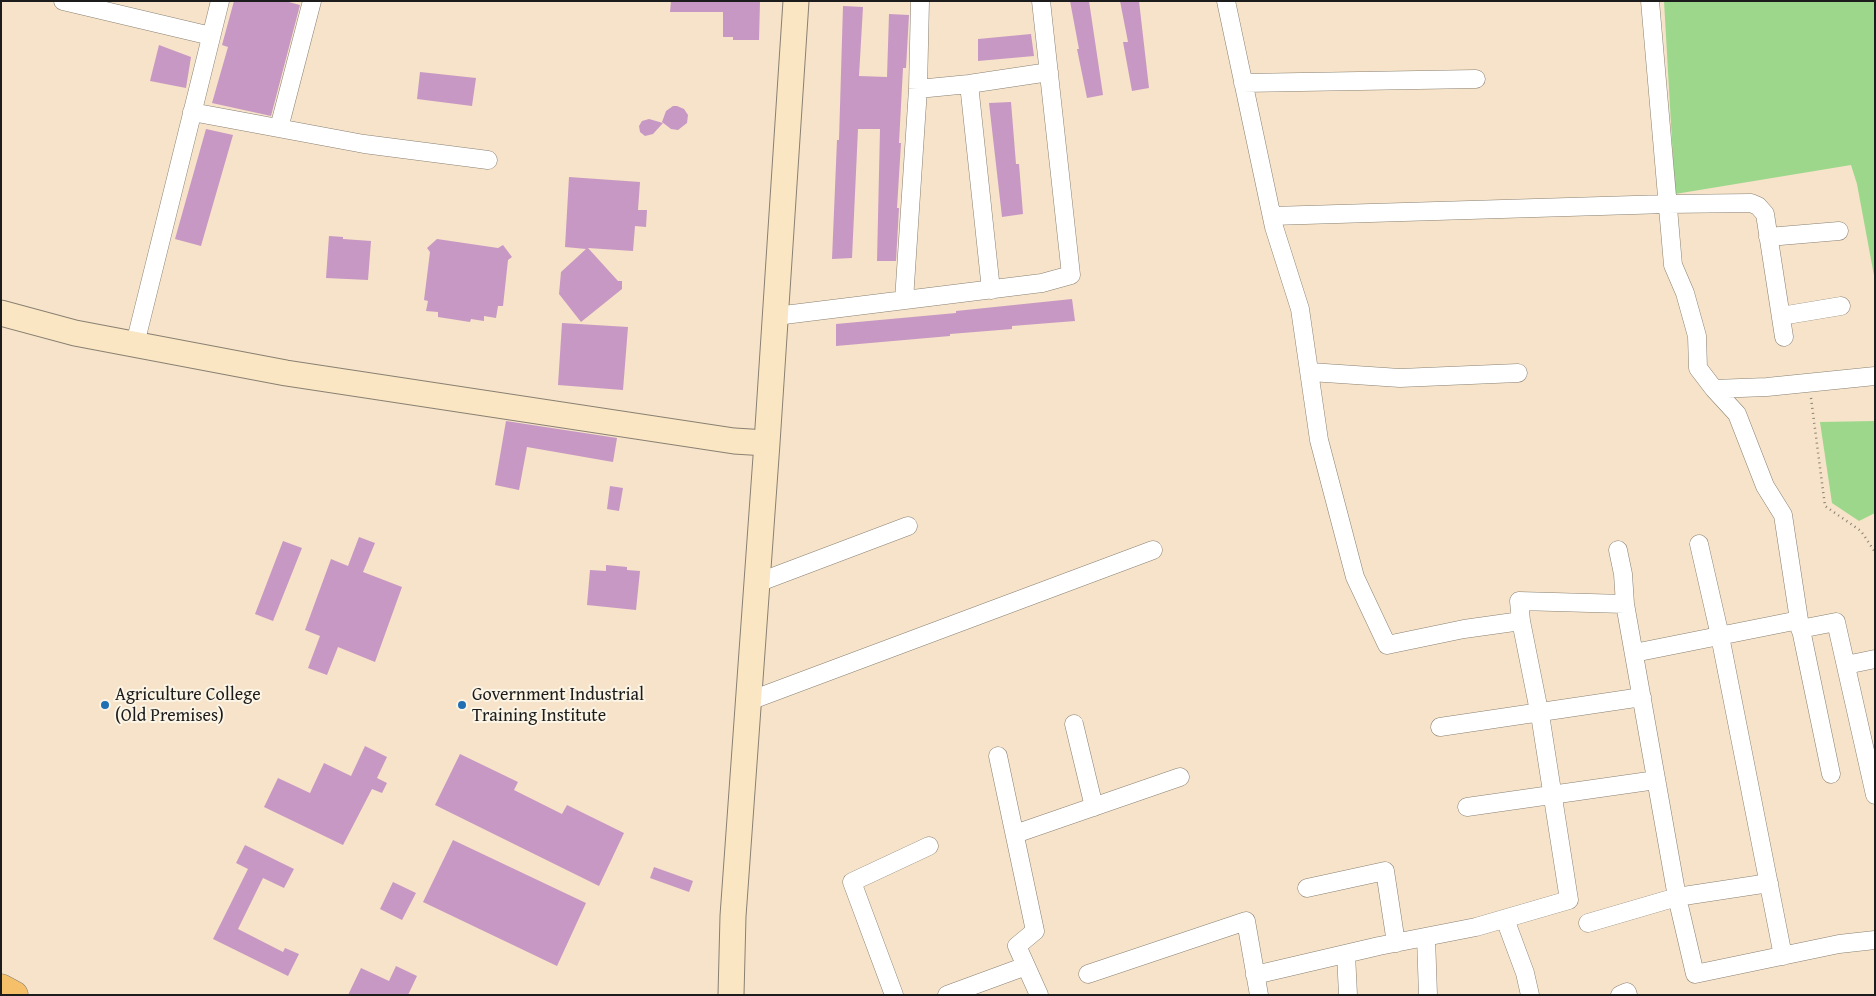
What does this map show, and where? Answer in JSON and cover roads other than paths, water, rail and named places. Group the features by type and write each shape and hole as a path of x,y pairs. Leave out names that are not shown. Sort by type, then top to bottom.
{"highway":[{"path":"1,988 14,995"}],"main road":[{"path":"731,995 733,916 768,443 796,1"},
{"path":"1,313 75,333 295,375 724,440 768,443"}],"street":[{"path":"63,1 211,36"},
{"path":"135,344 220,1"},
{"path":"279,128 312,1"},
{"path":"904,300 918,89 920,1"},
{"path":"776,316 1042,283 1071,275 1041,1"},
{"path":"1226,1 1272,216 1300,309 1319,440 1355,577 1387,645 1464,628 1521,620"},
{"path":"1650,1 1673,265 1685,293 1697,336 1698,368 1737,414 1765,486 1783,515 1799,625 1831,774"},
{"path":"918,89 969,84 1049,72"},
{"path":"1243,83 1476,79"},
{"path":"969,84 991,290"},
{"path":"192,112 364,144 488,160"},
{"path":"1272,216 1751,203 1758,206 1764,214 1784,337"},
{"path":"1768,237 1839,232"},
{"path":"1781,316 1842,306"},
{"path":"1310,372 1400,378 1518,373"},
{"path":"1714,389 1875,376"},
{"path":"757,583 908,526"},
{"path":"1700,544 1783,956"},
{"path":"748,701 1153,550"},
{"path":"1618,550 1677,897 1695,974 1840,944 1875,940"},
{"path":"1256,975 1396,943 1476,928 1569,900 1553,794 1519,601 1626,604"},
{"path":"1634,653 1720,636 1836,622 1875,795"},
{"path":"1846,666 1875,659"},
{"path":"1440,727 1642,697"},
{"path":"1074,724 1094,807"},
{"path":"998,756 1035,931 1017,946 1039,995"},
{"path":"1015,834 1180,777"},
{"path":"1468,807 1656,780"},
{"path":"894,995 852,882 929,846"},
{"path":"1307,888 1384,871 1396,943"},
{"path":"1588,924 1677,897 1769,882"},
{"path":"1506,919 1525,973 1530,995"},
{"path":"1088,974 1246,921 1259,995"},
{"path":"1426,937 1428,995"},
{"path":"1346,954 1348,995"},
{"path":"953,994 1026,966"},
{"path":"1620,995 1627,992 1628,995"}],"place":[{"name":"Agriculture College (Old Premises)","path":"105,705"},
{"name":"Government Industrial Training Institute","path":"462,705"}]}
